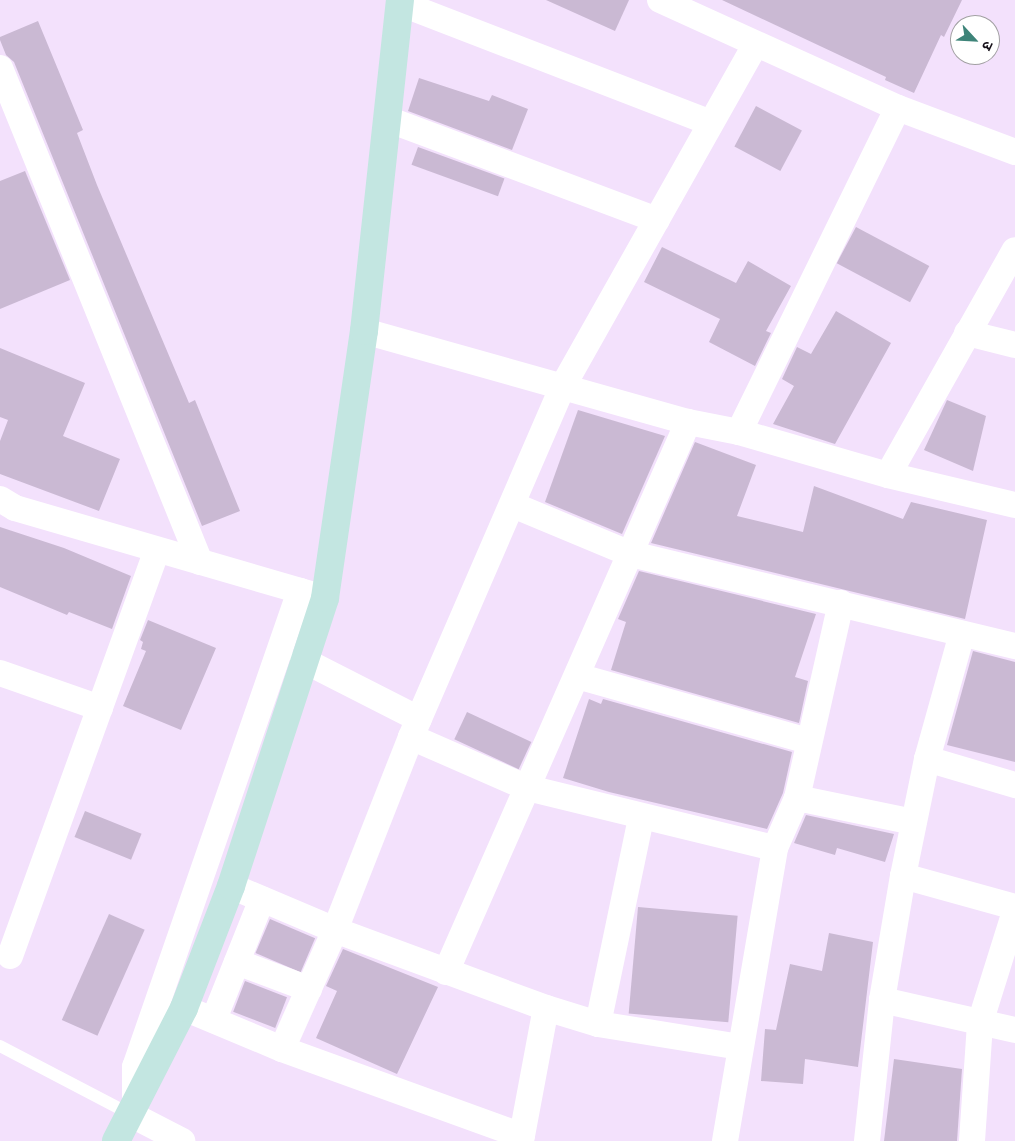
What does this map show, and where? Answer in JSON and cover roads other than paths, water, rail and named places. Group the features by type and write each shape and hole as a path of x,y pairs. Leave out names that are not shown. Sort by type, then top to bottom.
{"street":[{"path":"660,0 755,45 898,108 1015,152"},
{"path":"116,1141 184,1008 231,886 303,660 313,594 364,331 400,2 711,123"},
{"path":"282,1049 335,930 415,728 563,386 755,45"},
{"path":"0,68 200,562"},
{"path":"739,432 898,108"},
{"path":"387,119 657,220"},
{"path":"888,475 966,333 1015,250"},
{"path":"364,331 688,422 739,432 888,475 1015,505"},
{"path":"966,333 1015,346"},
{"path":"446,972 632,554 688,422"},
{"path":"0,499 14,508 313,594"},
{"path":"513,505 632,554 1015,646"},
{"path":"10,956 157,550"},
{"path":"133,1109 135,1067 313,594"},
{"path":"725,1141 775,848 797,798 808,741 842,603"},
{"path":"866,1141 882,1000 903,876 927,759 962,634"},
{"path":"303,660 415,728 528,788 641,818 775,848"},
{"path":"0,673 100,708"},
{"path":"577,676 808,741"},
{"path":"927,759 1015,785"},
{"path":"797,798 914,822"},
{"path":"598,1024 641,818"},
{"path":"903,876 1015,907"},
{"path":"231,886 335,930 546,1008 598,1024 740,1047"},
{"path":"214,1019 262,899"},
{"path":"972,1141 980,1023 1015,911"},
{"path":"237,962 308,989"},
{"path":"882,1000 1015,1030"},
{"path":"184,1008 282,1049 522,1138 546,1008"},
{"path":"133,1109 182,1141"}],"lane":[{"path":"0,1046 133,1109"}]}
